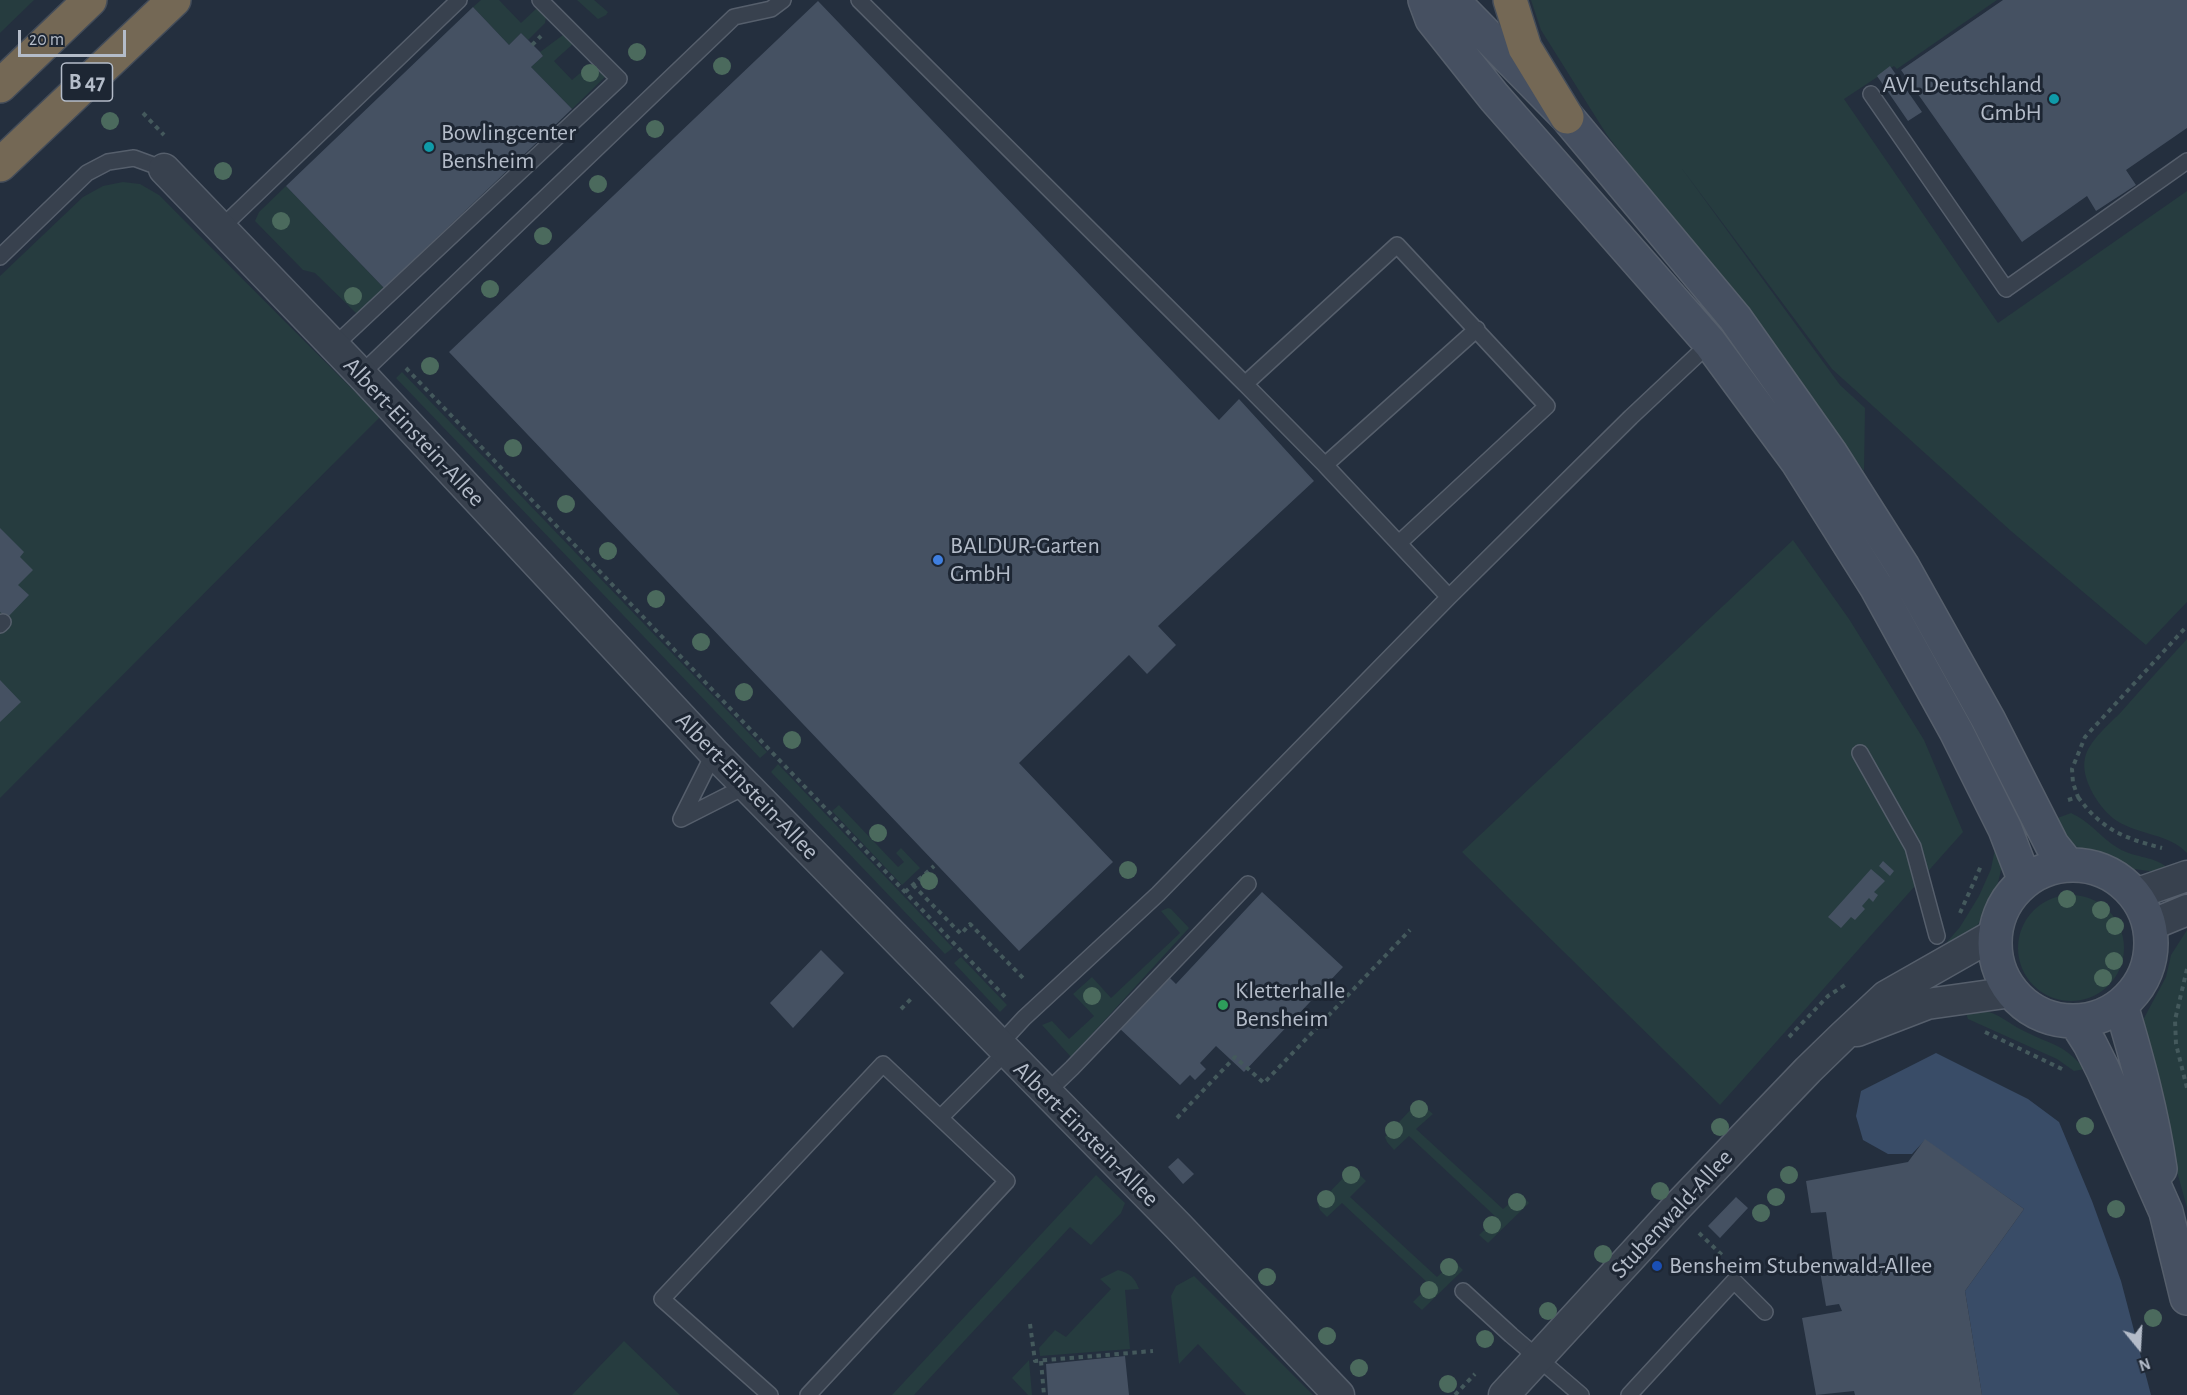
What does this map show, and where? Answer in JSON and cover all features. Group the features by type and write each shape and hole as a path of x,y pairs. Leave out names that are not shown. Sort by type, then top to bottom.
{"highway":[{"name":"B 47","path":"0,86 90,0"},
{"name":"B 47","path":"0,165 174,0"},
{"path":"1510,0 1525,48 1567,117"}],"street":[{"path":"1425,0 1432,19 1494,97 1710,343 1797,460 1877,588 1956,731 2005,829 2025,881"},
{"path":"1452,0 1567,117 1735,318 1831,454 1903,567 1988,719 2052,845 2068,865"},
{"name":"Albert-Einstein-Allee","path":"164,169 361,374 714,753 1339,1395"},
{"path":"2068,865 2103,870 2121,880 2144,907 2151,925 2152,946 2148,969 2136,991 2121,1005 2102,1016 2076,1022 2044,1016 2027,1006 2012,992 2001,975 1996,955 1995,934 2010,896 2025,881 2042,871 2068,865"},
{"path":"2135,894 2187,876"},
{"path":"2151,925 2187,910"},
{"name":"Stubenwald-Allee","path":"1504,1395 1675,1209 1843,1036 1886,996 1995,934"},
{"name":"Stubenwald-Allee","path":"1843,1036 1927,1004 2012,992"},
{"path":"2121,1005 2155,1133 2166,1212 2187,1298"},
{"path":"2076,1022 2103,1070 2166,1212"}],"lane":[{"path":"221,228 459,0"},
{"path":"334,346 619,79 540,0"},
{"path":"361,374 734,17 771,9 783,0"},
{"path":"859,0 1245,384 1449,597"},
{"path":"1871,94 2006,289 2187,161"},
{"path":"0,257 87,173 108,162 134,158 164,169"},
{"path":"1245,384 1397,245 1547,406 1399,543"},
{"path":"1325,465 1477,329"},
{"path":"941,1117 1002,1048 1024,1018 1158,894 1449,597 1631,417 1710,343"},
{"path":"714,753 681,819 746,786"},
{"path":"1860,753 1913,847 1937,936"},
{"path":"1046,1093 1248,884"},
{"path":"770,1395 663,1299 883,1064 1007,1181 808,1395"},
{"path":"1629,1395 1734,1281 1765,1312"},
{"path":"1463,1291 1581,1395"}],"path":[{"path":"143,113 167,138"},
{"path":"388,350 1024,1018"},
{"path":"2169,850 2118,834 2091,815 2078,796 2073,783 2072,770 2085,737 2187,626"},
{"path":"2036,815 2078,796"},
{"path":"905,892 934,866"},
{"path":"913,885 961,934 970,924 1045,1000"},
{"path":"1177,1118 1235,1057 1264,1083 1410,930"},
{"path":"2187,969 2175,1020 2176,1044 2187,1088"},
{"path":"1956,999 1964,1021 2078,1077 2103,1070"},
{"path":"2136,1057 2176,1044"},
{"path":"1675,1209 1731,1264 1734,1281"},
{"path":"1030,1324 1035,1361 1153,1351"},
{"path":"1041,1361 1044,1395"}],"green space":[{"path":"0,0 34,0 0,33"},
{"path":"481,0 499,0 521,23 538,7 546,17 545,23 528,40 521,33 509,45 473,7"},
{"path":"577,0 594,0 608,12 598,19"},
{"path":"1531,0 1997,0 1897,69 1894,66 1844,99 1998,323 2187,191 2187,602 2146,645 2011,531 1832,369 1680,166 1840,385 1865,408 1864,471 1607,135 1541,30"},
{"path":"563,35 574,43 554,61 572,80 592,63 605,77 572,109 531,67 543,56 540,52"},
{"path":"123,182 140,184 159,195 380,417 0,798 0,276 83,197 103,186"},
{"path":"286,186 384,288 357,314 315,273 303,270 255,221 259,212"},
{"path":"402,372 767,752 760,758 396,378"},
{"path":"1793,540 1849,619 1924,740 1963,832 1720,1105 1462,852"},
{"path":"2187,639 2187,853 2172,842 2126,826 2111,816 2098,802 2088,784 2084,766 2087,751 2095,739"},
{"path":"778,764 953,948 945,954 771,772"},
{"path":"839,805 898,867 904,862 896,853 901,848 920,868 902,885 832,811"},
{"path":"2071,813 2084,820 2118,848 2152,859 2170,870 2156,872 2127,868 2105,857 2082,850 2070,842 2052,820"},
{"path":"1995,849 2003,860 1990,905 1971,932 1948,949 1947,942 1960,927 1979,896 1991,869"},
{"path":"2071,895 2091,899 2108,911 2120,928 2124,948 2120,968 2108,985 2091,997 2071,1001 2051,997 2034,985 2022,968 2018,948 2022,928 2034,911 2051,899"},
{"path":"1168,908 1189,928 1071,1057 1042,1025 1052,1021 1069,1039 1094,1016 1073,994 1092,977 1111,998 1180,933 1161,911"},
{"path":"2187,930 2187,1208 2142,1043 2143,1020 2166,977 2171,955"},
{"path":"961,957 1007,1005 1000,1012 954,963"},
{"path":"1981,1010 1999,1016 2024,1031 2063,1049 2085,1069 2074,1071 2057,1059 1968,1019 1965,1011"},
{"path":"1416,1104 1423,1105 1433,1114 1416,1129 1503,1209 1521,1194 1529,1203 1488,1243 1479,1235 1497,1218 1409,1136 1394,1150 1387,1142 1385,1137"},
{"path":"1349,1172 1357,1172 1366,1181 1350,1197 1437,1277 1454,1261 1463,1270 1422,1310 1413,1302 1430,1285 1342,1203 1327,1217 1320,1210 1318,1204"},
{"path":"1096,1175 1125,1203 1121,1213 1091,1245 1070,1227 914,1395 892,1395"},
{"path":"1118,1270 1132,1276 1139,1289 1125,1290 1130,1349 1040,1356 1039,1348 1055,1330 1066,1337 1111,1289 1100,1279"},
{"path":"1194,1276 1313,1395 1246,1395 1198,1344 1179,1364 1171,1296 1176,1286"},
{"path":"624,1341 680,1395 572,1395"},
{"path":"1029,1360 1032,1395 1028,1395 1012,1378"}],"water":[{"path":"1936,1053 2028,1099 2059,1122 2092,1201 2121,1281 2151,1395 1982,1395 1965,1291 2024,1209 1925,1140 1912,1154 1888,1154 1863,1140 1856,1116 1861,1091"}],"building":[{"name":"AVL Deutschland GmbH","path":"2003,0 2187,0 2187,128 2126,170 2136,185 2096,211 2087,196 2022,242 1901,70"},
{"name":"BALDUR-Garten GmbH","path":"818,1 1219,420 1239,399 1314,481 1158,626 1176,645 1147,674 1129,655 1019,763 1113,862 1019,951 449,352"},
{"name":"Bowlingcenter Bensheim","path":"473,7 509,45 521,33 540,52 543,56 531,67 572,109 384,288 286,186"},
{"path":"1890,66 1922,112 1908,121 1877,76"},
{"path":"0,528 24,552 20,557 33,570 18,585 29,595 7,618 0,612"},
{"path":"0,680 21,702 0,722"},
{"path":"1883,861 1894,871 1890,876 1879,866"},
{"path":"1871,869 1885,881 1874,892 1878,895 1873,902 1869,898 1862,906 1865,909 1855,920 1851,917 1841,928 1828,917"},
{"name":"Kletterhalle Bensheim","path":"1262,892 1343,967 1244,1072 1216,1046 1200,1063 1206,1069 1195,1080 1190,1075 1180,1085 1118,1027 1167,975 1176,984"},
{"path":"821,950 844,973 793,1028 770,1003"},
{"path":"1925,1139 2024,1209 1965,1291 1982,1395 1855,1395 1854,1391 1816,1395 1802,1318 1842,1311 1839,1304 1826,1306 1820,1271 1834,1268 1826,1212 1811,1213 1806,1181 1908,1162"},
{"path":"1178,1158 1194,1174 1183,1184 1168,1167"},
{"path":"1736,1197 1748,1208 1720,1238 1708,1226"},
{"path":"1125,1356 1129,1395 1048,1395 1046,1364"}],"place":[{"name":"AVL Deutschland GmbH","path":"2054,99"},
{"name":"Bowlingcenter Bensheim","path":"429,147"},
{"name":"BALDUR-Garten GmbH","path":"938,560"},
{"name":"Kletterhalle Bensheim","path":"1223,1005"},
{"name":"Bensheim Stubenwald-Allee","path":"1657,1266"}]}
